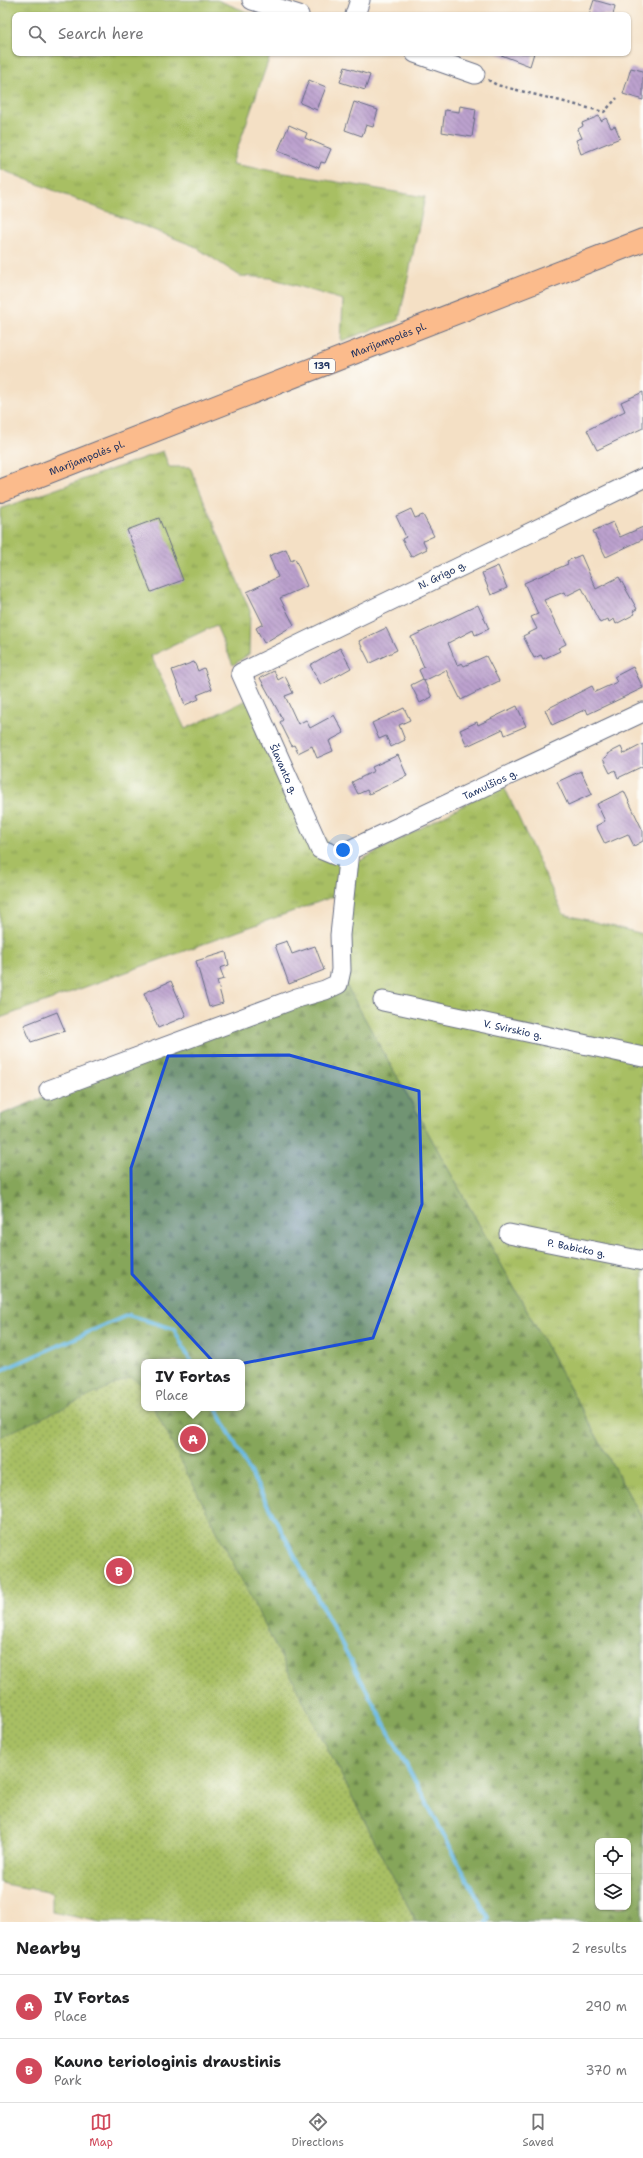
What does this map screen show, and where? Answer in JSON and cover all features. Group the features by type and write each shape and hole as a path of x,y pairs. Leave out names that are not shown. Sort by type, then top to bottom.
{"main road":[{"name":"Marijampolės pl.","path":"0,491 643,240"}],"street":[{"path":"252,0 290,12"},
{"path":"356,12 360,0"},
{"path":"424,56 475,74"},
{"name":"N. Grigo g.","path":"241,673 643,478"},
{"name":"Šlavanto g.","path":"241,673 320,849 343,854"},
{"name":"Tamulšios g.","path":"343,854 643,712"},
{"path":"49,1090 338,984 341,970 340,935 343,854"},
{"name":"V. Svirskio g.","path":"384,1001 643,1057"},
{"name":"P. Babicko g.","path":"509,1234 643,1261"}],"path":[{"path":"475,74 497,85 604,112 618,98"}],"highlighted area":[{"path":"289,1055 419,1091 422,1204 373,1338 219,1368 132,1274 131,1168 168,1056"}],"green space":[{"path":"0,0 217,0 247,12 12,12 12,56 270,56 232,164 425,197 399,320 341,341 343,300 271,278 240,276 194,246 0,169"},
{"path":"163,451 169,467 190,467 250,611 249,654 233,665 216,625 151,656 185,729 247,700 341,866 335,896 0,1018 0,509"},
{"path":"503,784 563,914 643,934 643,1520 345,983 352,865"},
{"path":"345,983 643,1520 643,1922 416,1922 156,1411 245,1411 245,1359 141,1359 141,1389 0,1437 0,1115 105,1073"},
{"path":"131,1377 141,1385 141,1411 156,1411 416,1922 101,1922 52,1912 52,1893 0,1883 0,1437"}],"building":[{"path":"594,0 615,6 614,12 590,12"},
{"path":"504,56 533,56 530,66"},
{"path":"345,67 370,75 365,90 340,82"},
{"path":"631,68 643,71 643,100 623,94"},
{"path":"309,80 326,87 317,110 300,103"},
{"path":"354,102 378,110 373,127 366,125 362,136 345,130"},
{"path":"460,106 476,109 472,137 442,132 445,110 459,112"},
{"path":"599,116 601,121 606,118 611,128 615,126 620,138 581,154 576,140 582,138 578,129 583,126 582,123"},
{"path":"289,125 307,133 305,138 331,149 325,163 321,162 319,168 278,151"},
{"path":"643,392 643,428 597,450 587,430 625,411 621,402"},
{"path":"411,509 415,518 423,515 434,536 423,541 427,549 411,557 402,539 406,537 396,516"},
{"path":"159,518 183,580 151,592 127,530"},
{"path":"613,522 620,537 643,527 643,539 606,557 593,531"},
{"path":"286,549 291,561 295,559 307,586 280,598 294,625 264,643 256,628 263,624 247,592 278,577 269,556"},
{"path":"581,555 596,589 619,577 637,609 633,611 635,614 616,624 614,619 609,622 608,619 600,623 582,588 566,596 564,592 544,600 566,644 558,648 560,651 543,659 541,655 534,658 523,636 537,629 531,617 538,614 524,583 568,564 567,561"},
{"path":"498,566 507,588 491,595 482,573"},
{"path":"478,605 489,629 475,635 473,630 448,643 457,665 462,663 464,666 486,656 499,681 461,700 446,670 424,681 419,670 424,667 411,637"},
{"path":"386,628 397,650 370,663 359,641"},
{"path":"340,648 351,668 321,685 310,665"},
{"path":"194,662 198,671 204,668 212,689 197,695 199,699 185,705 172,670"},
{"path":"633,667 643,688 588,714 586,709 552,725 545,710 592,686 595,692 617,682 614,677"},
{"path":"274,671 278,680 285,676 293,693 285,696 298,724 306,720 310,728 334,715 344,733 329,741 333,751 317,758 312,746 298,753 294,745 292,746 280,722 283,720 260,678"},
{"path":"423,679 432,697 420,703 411,685"},
{"path":"517,706 526,726 505,735 503,729 467,746 460,730 477,722 478,725"},
{"path":"404,708 410,720 399,725 405,740 391,747 386,736 379,739 372,723"},
{"path":"643,744 643,766 618,778 615,770 610,773 603,759 608,756 607,754 621,747 624,754"},
{"path":"398,755 407,776 369,794 367,790 358,794 352,782 374,771 372,767"},
{"path":"581,771 592,794 568,805 557,782"},
{"path":"624,791 643,831 643,841 634,846 628,834 605,844 596,826 605,821 597,804"},
{"path":"287,941 292,954 315,946 324,970 289,984 275,945"},
{"path":"226,952 229,965 220,968 224,979 217,981 223,1003 209,1007 196,961"},
{"path":"171,981 186,1016 158,1028 144,993"},
{"path":"57,1012 65,1031 31,1042 24,1025"}],"waterway":[{"path":"0,1371 128,1315 174,1329 189,1359"},
{"path":"218,1411 488,1918 486,1922"}],"place":[{"name":"IV Fortas","path":"193,1439"},
{"name":"Kauno teriologinis draustinis","path":"119,1571"}]}
